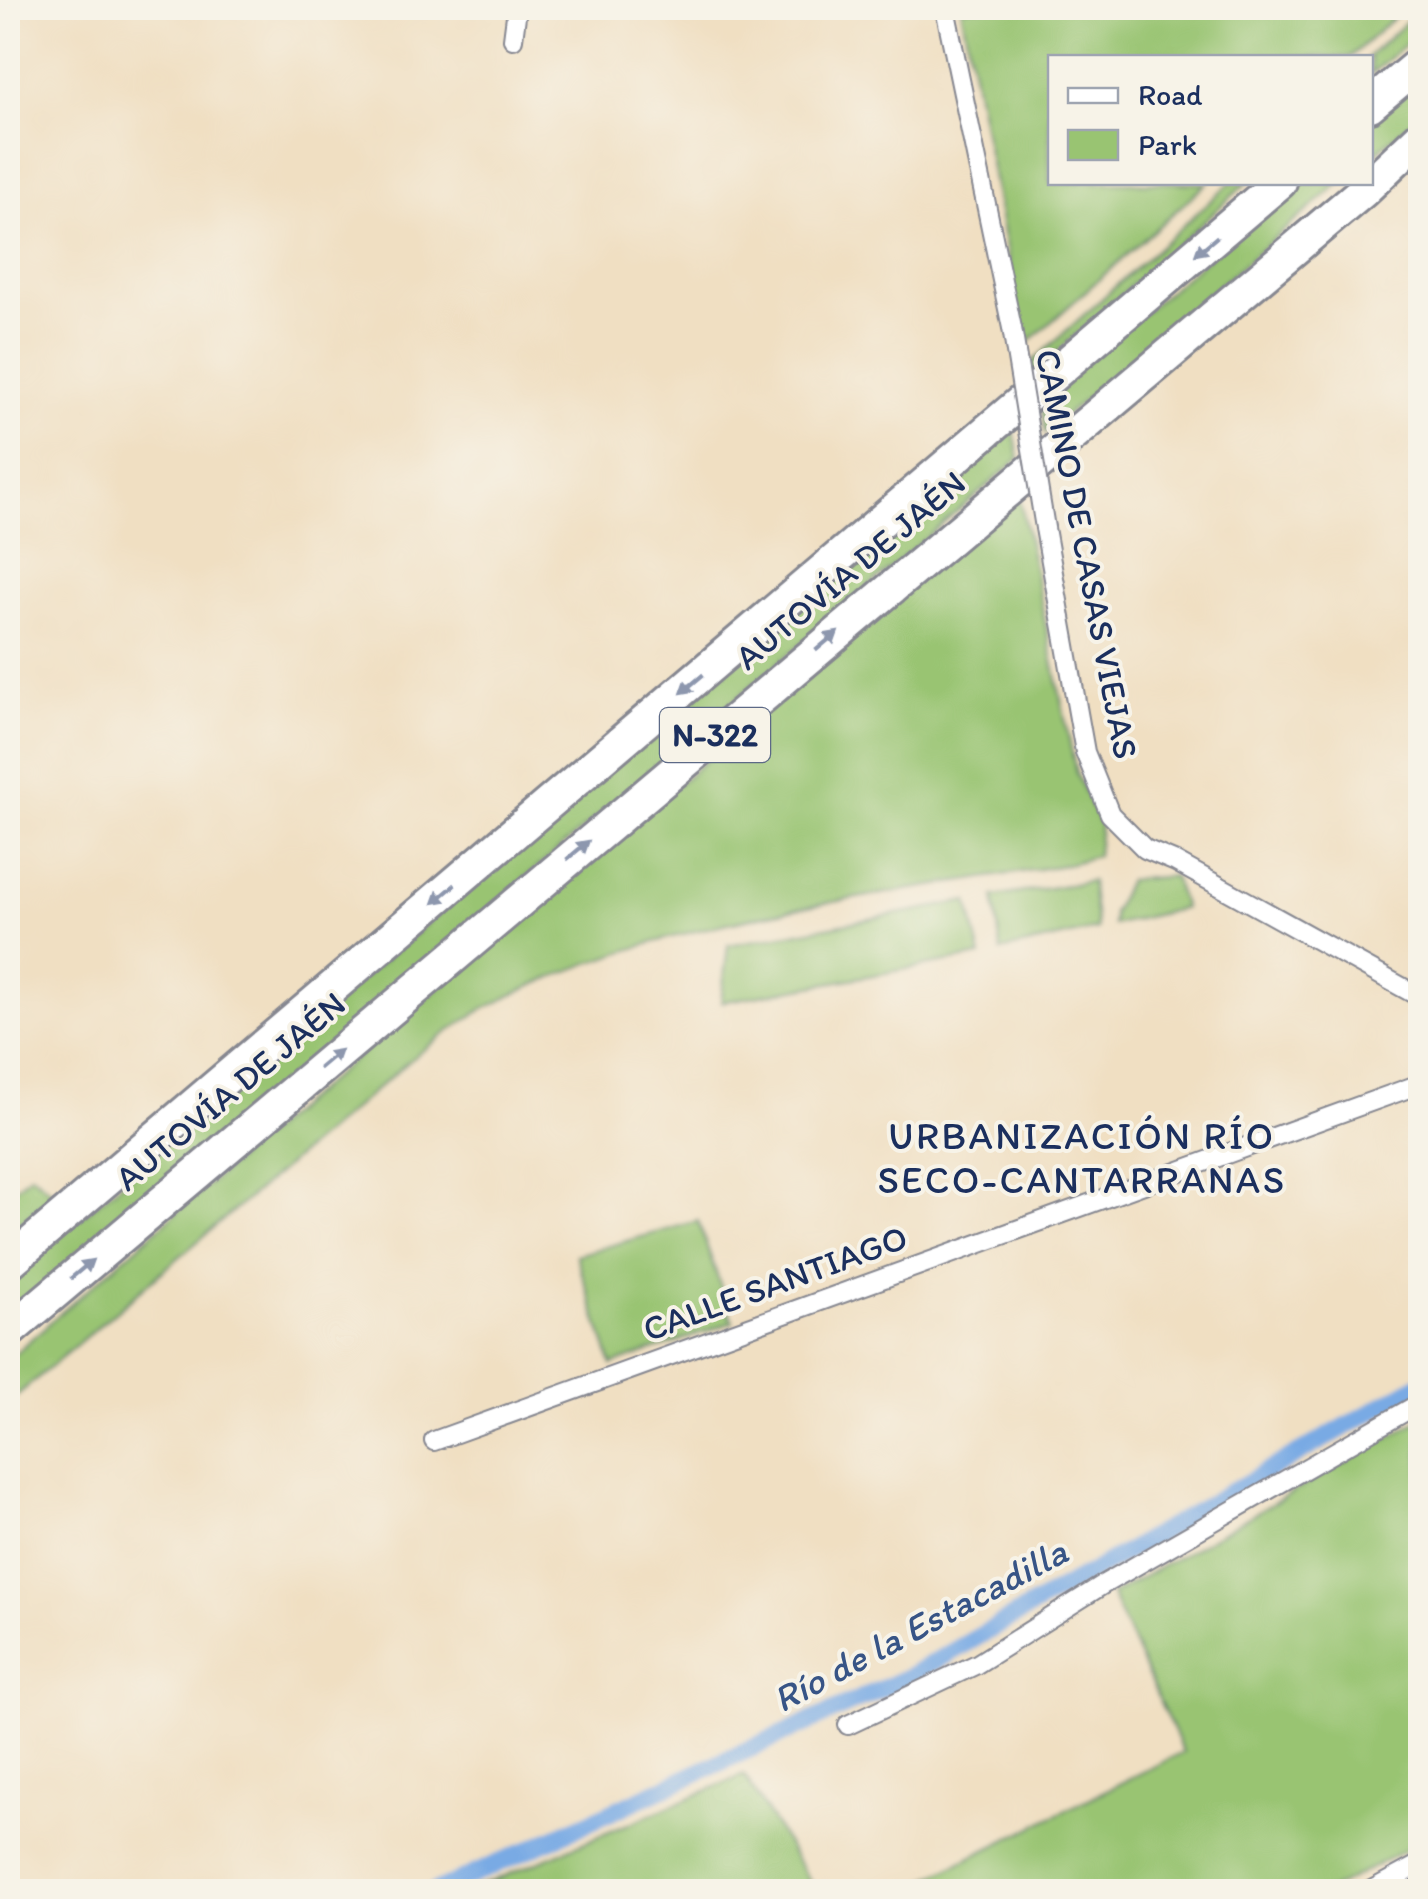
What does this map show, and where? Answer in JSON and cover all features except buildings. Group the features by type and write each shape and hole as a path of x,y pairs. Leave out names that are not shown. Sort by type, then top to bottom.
{"highway":[{"path":"1373,102 1420,62"},
{"name":"AUTOVÍA DE JAÉN","path":"1373,182 1420,138"},
{"path":"1373,183 1420,146"},
{"name":"AUTOVÍA DE JAÉN","path":"8,1264 1276,185"},
{"name":"AUTOVÍA DE JAÉN","path":"8,1332 1369,185"},
{"path":"1363,191 1371,185"}],"street":[{"path":"512,40 517,8"},
{"name":"CAMINO DE CASAS VIEJAS","path":"944,8 1012,328 1085,752 1110,814 1144,848 1420,997"},
{"name":"CALLE SANTIAGO","path":"434,1441 1420,1084"},
{"path":"848,1725 977,1664 1104,1584 1420,1403"},
{"path":"1368,1892 1420,1864"}],"green space":[{"path":"961,8 1400,8 1352,55 1048,55 1048,185 1205,185 1024,346"},
{"path":"1420,9 1420,32 1373,72 1370,55"},
{"path":"1420,76 1420,114 1373,155 1373,116"},
{"path":"1228,185 1245,185 1034,372 1033,361"},
{"path":"1293,185 1338,185 1045,433 1041,400"},
{"path":"1013,426 1019,459 8,1317 8,1279"},
{"path":"1019,494 1076,773 1100,824 1097,856 1064,865 768,914 694,931 552,977 484,1009 415,1056 8,1403 8,1359 280,1122"},
{"path":"1173,876 1184,908 1113,925 1113,913 1128,880"},
{"path":"1091,881 1097,929 1001,951 994,897"},
{"path":"968,901 981,956 721,1002 728,945"},
{"path":"31,1174 54,1194 8,1234 8,1194"},
{"path":"698,1221 733,1322 612,1365 576,1255"},
{"path":"1420,1420 1420,1842 1328,1891 903,1891 1183,1752 1111,1595"},
{"path":"744,1775 816,1891 469,1891"}],"waterway":[{"name":"Río de la Estacadilla","path":"435,1892 906,1678 1420,1384"}],"district":[{"name":"URBANIZACIÓN RÍO SECO-CANTARRANAS","path":"1082,1158"}]}
